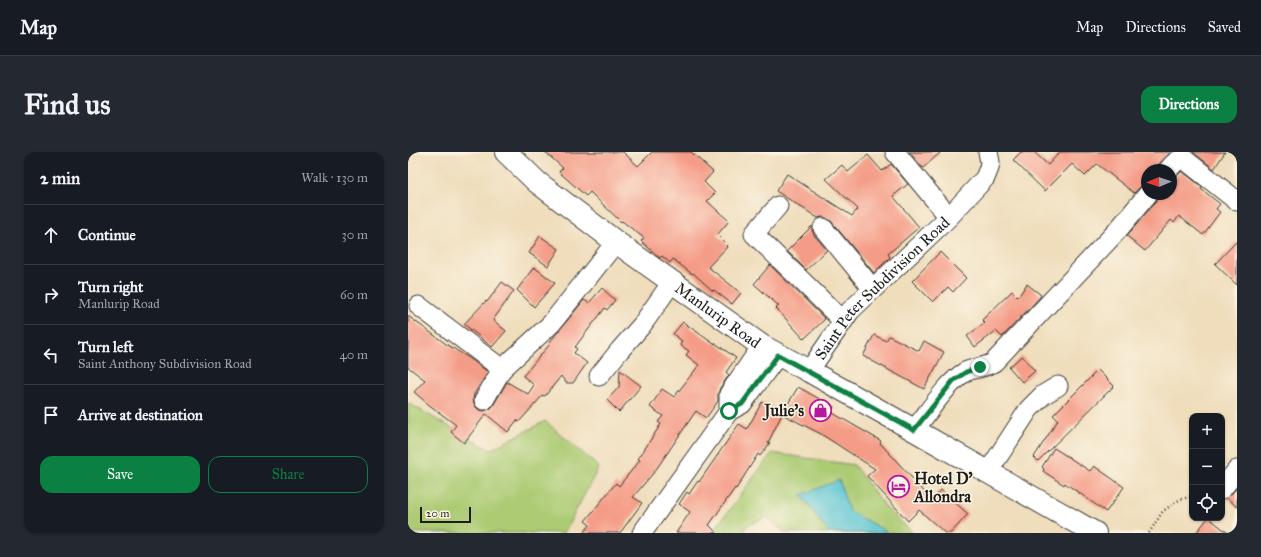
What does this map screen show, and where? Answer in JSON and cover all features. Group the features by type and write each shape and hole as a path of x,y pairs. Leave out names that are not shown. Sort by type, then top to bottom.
{"main road":[{"name":"Manlurip Road","path":"506,152 537,182 616,242 770,350 1095,533"}],"street":[{"name":"Saint Peter Subdivision Road","path":"809,371 850,311 949,217 895,152"},
{"path":"949,217 985,178 990,162 988,152"},
{"path":"1169,161 1184,160 1237,201"},
{"path":"914,430 953,381 966,372 980,367 989,366 994,362 1112,236 1143,200"},
{"path":"778,206 754,234 843,321"},
{"path":"823,228 873,289"},
{"path":"484,400 502,370 551,324 616,242"},
{"path":"599,376 642,325 672,282"},
{"path":"419,306 502,370"},
{"path":"642,533 729,411 742,404 770,350"},
{"path":"988,472 1029,409 1043,395 1058,386"},
{"path":"1225,485 1237,470"}],"path":[{"path":"1149,533 1163,511 1179,500 1189,497"}],"green space":[{"path":"408,403 490,450 545,421 599,467 564,533 408,533"},
{"path":"772,453 854,465 885,507 913,533 785,533 767,517 746,526 743,533 712,533"}],"water":[{"path":"839,480 849,511 889,533 830,533 826,529 801,495"}],"building":[{"path":"545,152 623,152 638,166 652,152 691,152 713,172 704,182 715,193 707,201 729,221 717,235 728,246 708,267 741,293 732,304 673,259 670,263 662,256 660,258 641,241 644,238 622,221 621,222 590,192 586,196 559,172 563,168"},
{"path":"909,152 941,152 923,168"},
{"path":"1021,152 1034,152 1048,165 1060,152 1171,152 1160,164 1141,164 1141,186 1134,193 1097,164 1085,176 1072,164 1045,191 1013,160"},
{"path":"1193,152 1225,152 1214,169"},
{"path":"868,155 882,171 891,164 908,184 893,196 919,227 888,254 890,257 874,273 831,221 822,217 818,218 776,191 787,174 852,216 858,209 826,179 842,165 848,172"},
{"path":"1182,171 1202,187 1201,189 1220,204 1216,209 1220,212 1203,235 1179,216 1174,223 1171,220 1145,251 1127,236 1156,200 1177,200 1177,176"},
{"path":"812,226 814,235 827,250 806,270 787,251"},
{"path":"540,236 559,249 548,266 529,253"},
{"path":"1237,241 1237,285 1215,264"},
{"path":"940,252 966,278 953,292 948,287 933,302 912,281"},
{"path":"770,265 825,319 804,339 776,308 779,306 754,284"},
{"path":"534,267 555,283 534,307 517,290"},
{"path":"502,282 514,291 493,320 506,331 492,347 464,324 486,301 487,302"},
{"path":"1027,284 1041,295 1040,297 1002,337 996,331 975,347 967,336 985,323 982,320 1012,291 1018,297"},
{"path":"602,288 615,300 607,310 605,308 575,347 577,349 574,353 587,363 573,383 566,383 561,376 545,396 543,395 519,422 517,420 508,432 486,414 464,443 451,432 456,425 414,392 425,380 408,367 408,316 488,372 474,394 473,400 475,406 479,410 484,411 493,406 507,382 528,394 534,385 523,376 584,300 589,303"},
{"path":"683,322 736,358 726,372 729,375 720,388 718,401 706,418 696,411 655,471 633,497 642,503 620,533 583,533 590,525 585,521 616,483 619,486 640,460 638,459 661,424 658,422 663,416 650,407 662,389 674,397 699,365 686,355 689,351 680,345 682,341 673,334"},
{"path":"874,335 886,341 889,336 919,351 924,341 944,352 924,389 863,356"},
{"path":"1022,356 1035,371 1022,382 1009,367"},
{"path":"620,370 641,386 619,412 607,400 619,387"},
{"path":"1098,370 1114,386 1038,461 1034,457 1058,420 1053,415"},
{"path":"798,387 834,407 831,412 881,441 880,443 932,500 941,490 968,514 951,533 945,533 919,510 908,521 867,476 875,469 821,434 782,414"},
{"path":"762,402 782,414 768,443 770,443 760,456 758,454 736,489 735,488 709,525 717,533 676,533 690,512 679,504 687,492 689,494 698,481 699,482 739,424 747,429"},
{"path":"1054,448 1090,471 1094,466 1124,487 1106,512 1065,483 1064,485 1043,471 1044,469 1042,467"},
{"path":"1237,488 1237,507 1227,498"},
{"path":"1206,521 1213,521 1228,533 1196,533"}],"place":[{"name":"Julie's","path":"820,410"},
{"name":"Hotel D' Allondra","path":"899,487"}],"route":[{"path":"729,411 742,404 778,355 914,430 953,381 966,372 980,367"}]}
